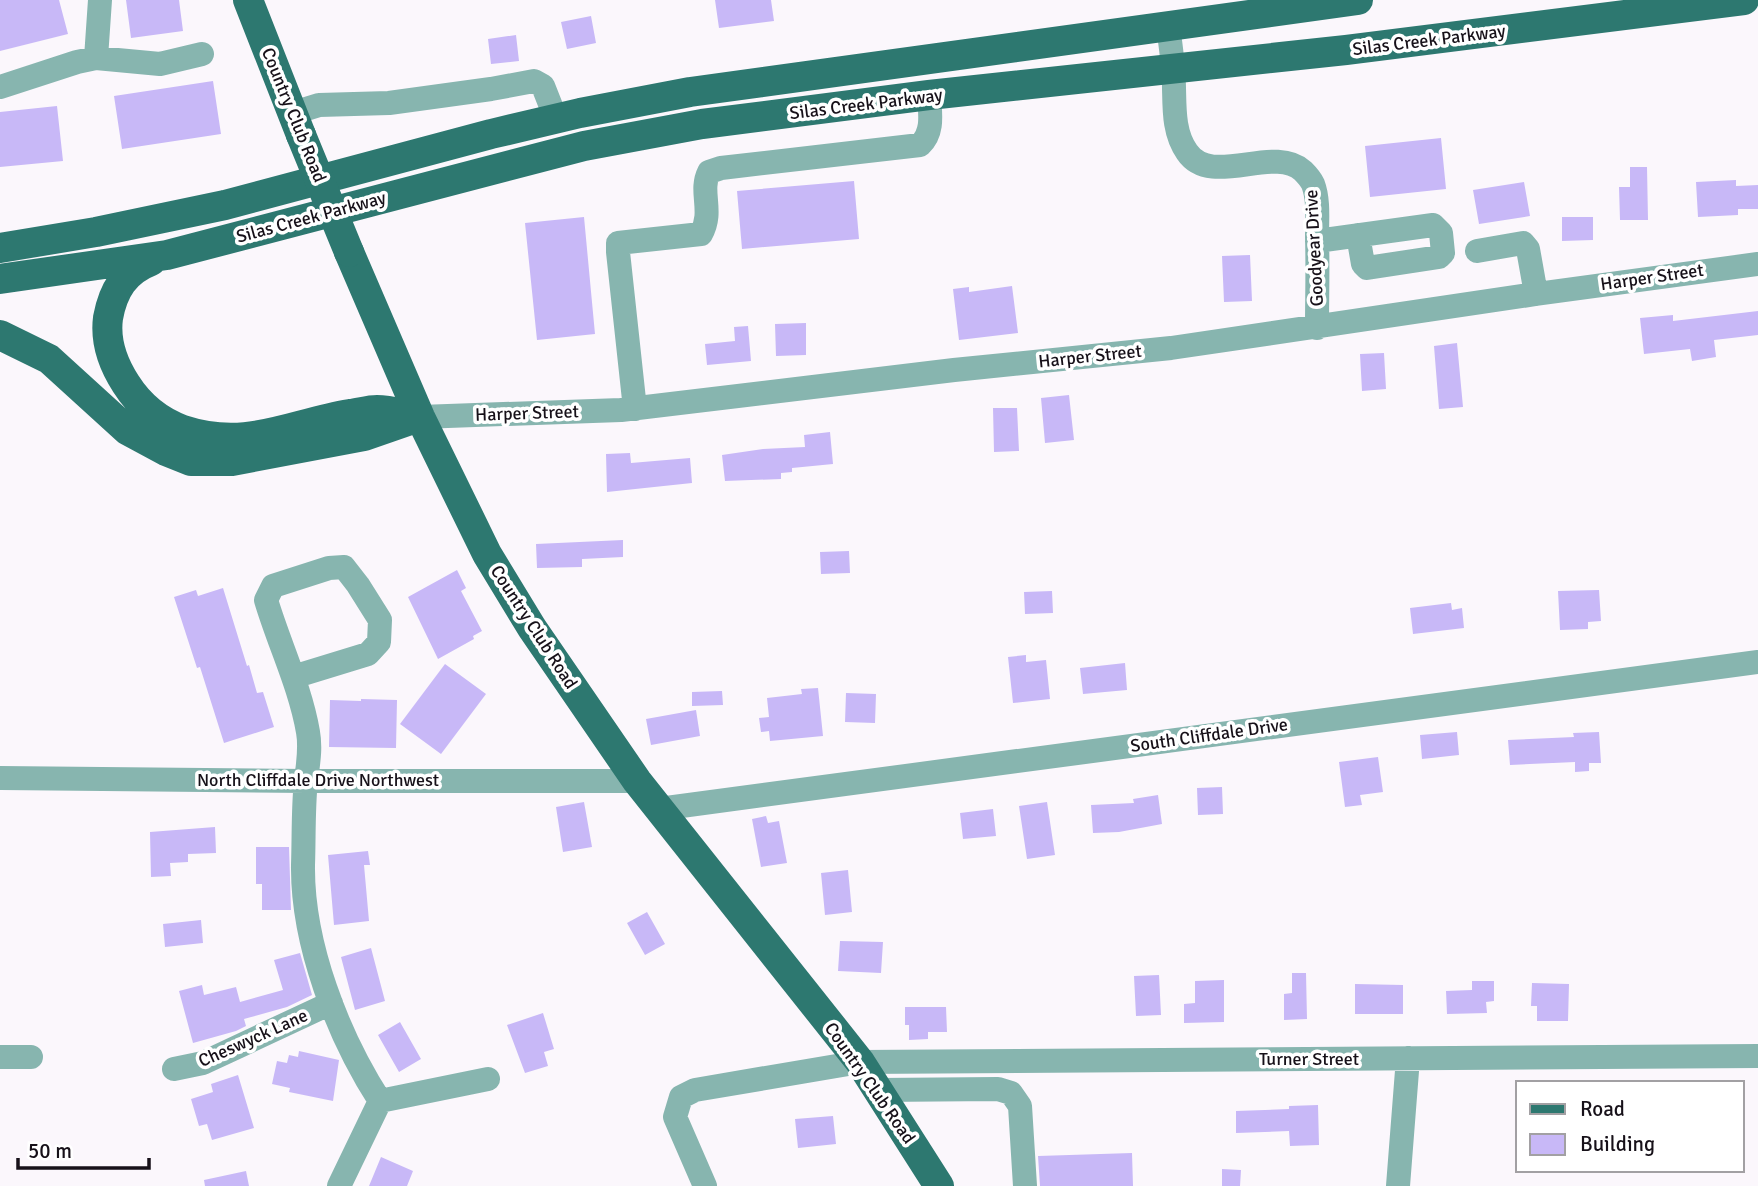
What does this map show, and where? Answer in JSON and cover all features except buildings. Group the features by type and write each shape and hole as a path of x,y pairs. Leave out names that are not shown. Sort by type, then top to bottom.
{"main road":[{"name":"Country Club Road","path":"248,0 349,252 419,416 487,554 532,628 636,781 860,1062 939,1186"},
{"name":"Silas Creek Parkway","path":"0,248 225,205 556,119 690,92 1358,0"},
{"name":"Silas Creek Parkway","path":"0,279 167,255 584,146 702,124 929,95 1174,70 1744,0"},
{"path":"0,237 39,242"},
{"path":"167,255 137,267 125,277 111,305 108,322 111,353 121,376 146,409 158,419 195,434 244,439 377,410 419,416"},
{"path":"0,335 49,359 127,430 191,461 232,461 364,436 419,416"}],"street":[{"path":"96,58 100,0"},
{"name":"Goodyear Drive","path":"1168,26 1174,70 1175,116 1180,139 1188,155 1203,163 1220,167 1289,163 1302,169 1312,182 1316,201 1317,328"},
{"path":"0,87 96,58 160,64 202,54"},
{"path":"297,124 319,105 388,103 534,81 543,86 556,119"},
{"path":"635,409 618,243 701,234 708,223 705,179 709,172 721,168 920,145 926,139 931,122 929,95"},
{"path":"1317,241 1357,235"},
{"path":"1477,251 1522,243 1528,249 1536,293"},
{"name":"Harper Street","path":"419,416 635,409 954,370 1171,348 1536,293 1758,264"},
{"path":"293,677 368,654 379,642 380,620 344,567 329,568 273,586 266,600 293,677 308,733 310,756 306,781 303,869 308,917 331,1003 360,1069 380,1101"},
{"name":"South Cliffdale Drive","path":"659,809 1758,662"},
{"name":"North Cliffdale Drive Northwest","path":"0,778 636,781"},
{"name":"Cheswyck Lane","path":"174,1069 203,1063 331,1003"},
{"name":"Turner Street","path":"705,1186 676,1117 681,1097 695,1090 860,1062 1758,1056"},
{"path":"0,1057 31,1057"},
{"path":"1398,1186 1408,1058"},
{"path":"380,1101 488,1079"},
{"path":"878,1090 998,1089 1011,1093 1020,1106 1025,1186"},
{"path":"339,1186 380,1101"}]}
